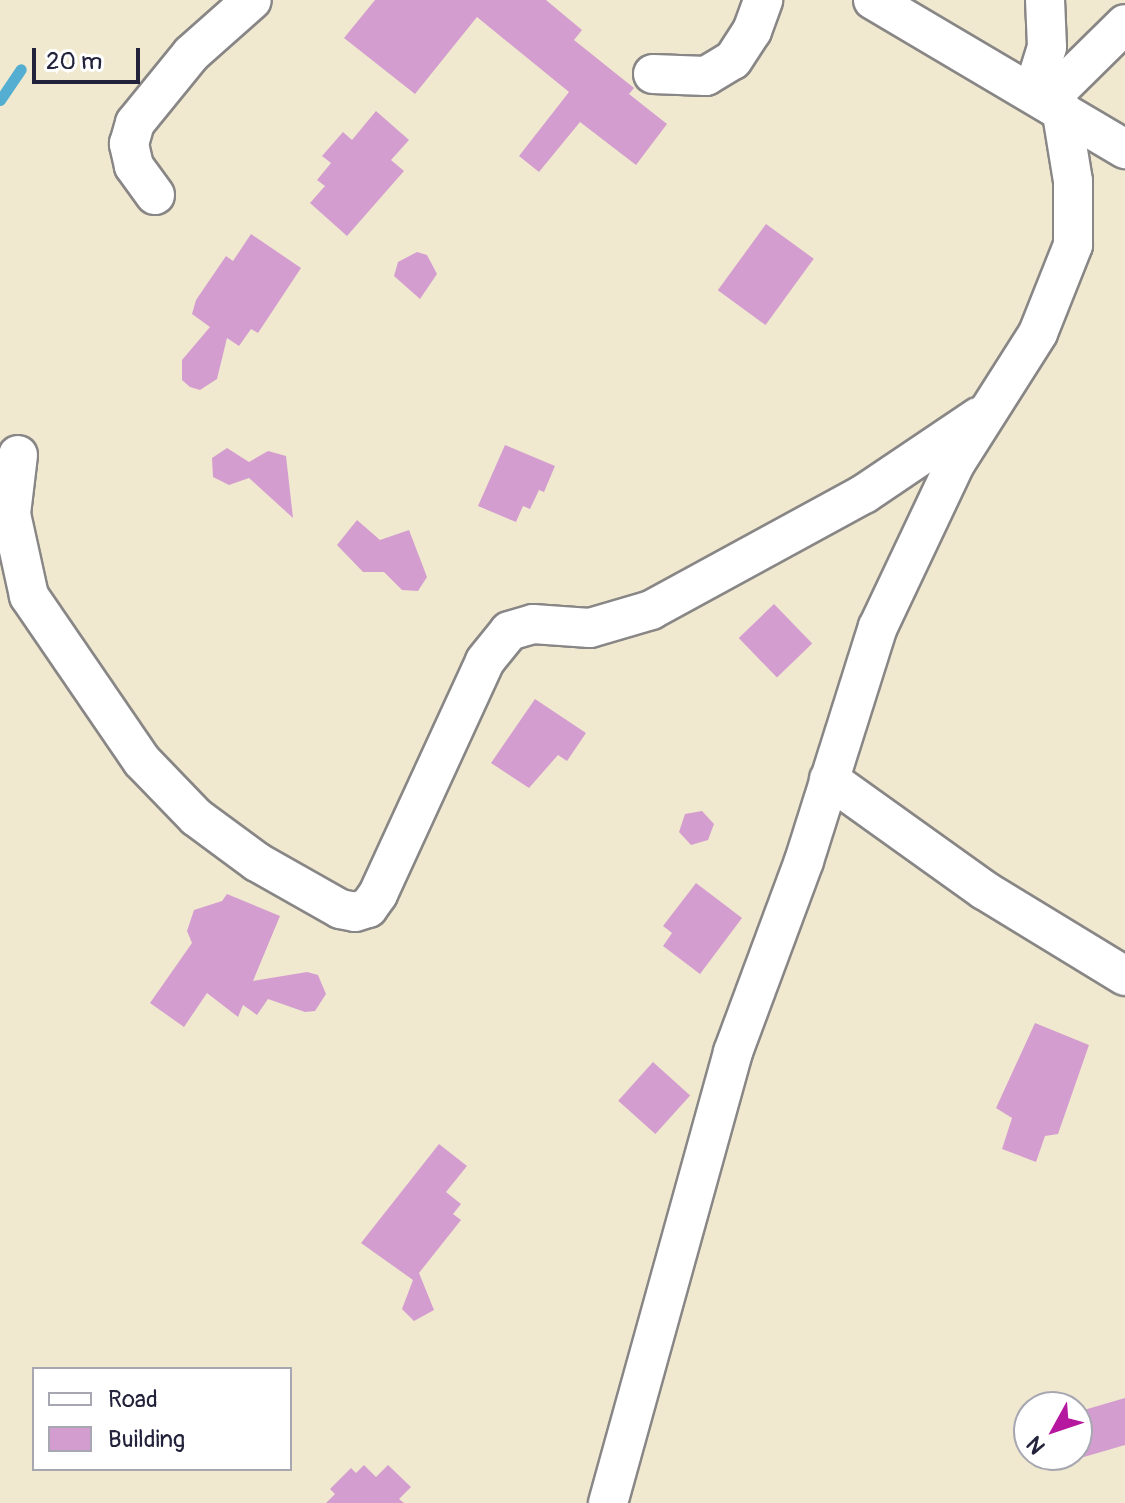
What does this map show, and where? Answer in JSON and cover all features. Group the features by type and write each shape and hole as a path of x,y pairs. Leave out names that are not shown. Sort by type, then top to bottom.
{"street":[{"path":"155,195 134,166 129,144 135,123 191,54 252,0"},
{"path":"653,74 706,76 733,60 752,31 763,0"},
{"path":"873,0 1048,100 1125,149"},
{"path":"608,1503 733,1052 829,779 878,627 911,549 987,412 1038,333 1073,245 1073,181 1048,100 1045,0"},
{"path":"1048,100 1125,24"},
{"path":"18,455 11,514 29,596 142,761 196,817 257,862 340,909 355,912 368,908 378,894 485,661 509,631 520,625 590,628 623,621 685,595 864,494 987,412"},
{"path":"829,779 984,890 1125,976"}],"building":[{"path":"375,0 546,0 582,30 574,40 634,88 629,94 667,124 636,165 580,122 539,172 519,156 569,92 477,17 415,94 344,38"},
{"path":"376,111 409,140 391,160 404,171 347,236 310,203 325,186 317,180 331,163 322,156 343,132 352,140"},
{"path":"766,224 814,259 766,325 718,290"},
{"path":"251,234 301,268 258,333 251,329 239,346 227,338 217,379 200,390 190,387 182,380 182,360 210,327 192,314 196,300 226,256 233,261"},
{"path":"417,252 427,255 437,274 420,299 394,276 398,262"},
{"path":"505,445 555,466 544,492 539,490 530,509 523,506 516,522 478,506"},
{"path":"227,448 249,462 268,451 286,456 293,518 249,478 229,485 213,477 212,458"},
{"path":"357,520 380,540 409,530 427,577 418,591 402,590 384,572 363,572 337,545"},
{"path":"774,604 812,644 777,678 739,638"},
{"path":"535,699 586,733 567,761 558,755 529,788 491,763"},
{"path":"702,811 714,824 708,840 691,845 679,832 685,814"},
{"path":"696,883 742,918 700,974 663,946 672,933 663,926"},
{"path":"227,894 280,916 253,981 307,972 318,975 326,994 315,1011 305,1012 268,999 257,1015 243,1005 238,1017 207,993 184,1027 150,1003 192,943 187,931 194,910 222,901"},
{"path":"1035,1023 1089,1045 1058,1134 1045,1136 1036,1162 1002,1149 1012,1118 996,1108"},
{"path":"653,1062 690,1095 655,1134 618,1101"},
{"path":"439,1144 467,1166 446,1192 461,1204 453,1214 461,1220 419,1273 434,1310 414,1321 402,1309 413,1280 361,1243"},
{"path":"1125,1398 1125,1445 1093,1454 1093,1407"},
{"path":"364,1465 376,1477 388,1465 411,1487 399,1499 404,1503 326,1503 335,1494 330,1489 351,1468 356,1473"}],"waterway":[{"path":"0,100 21,69"}]}
